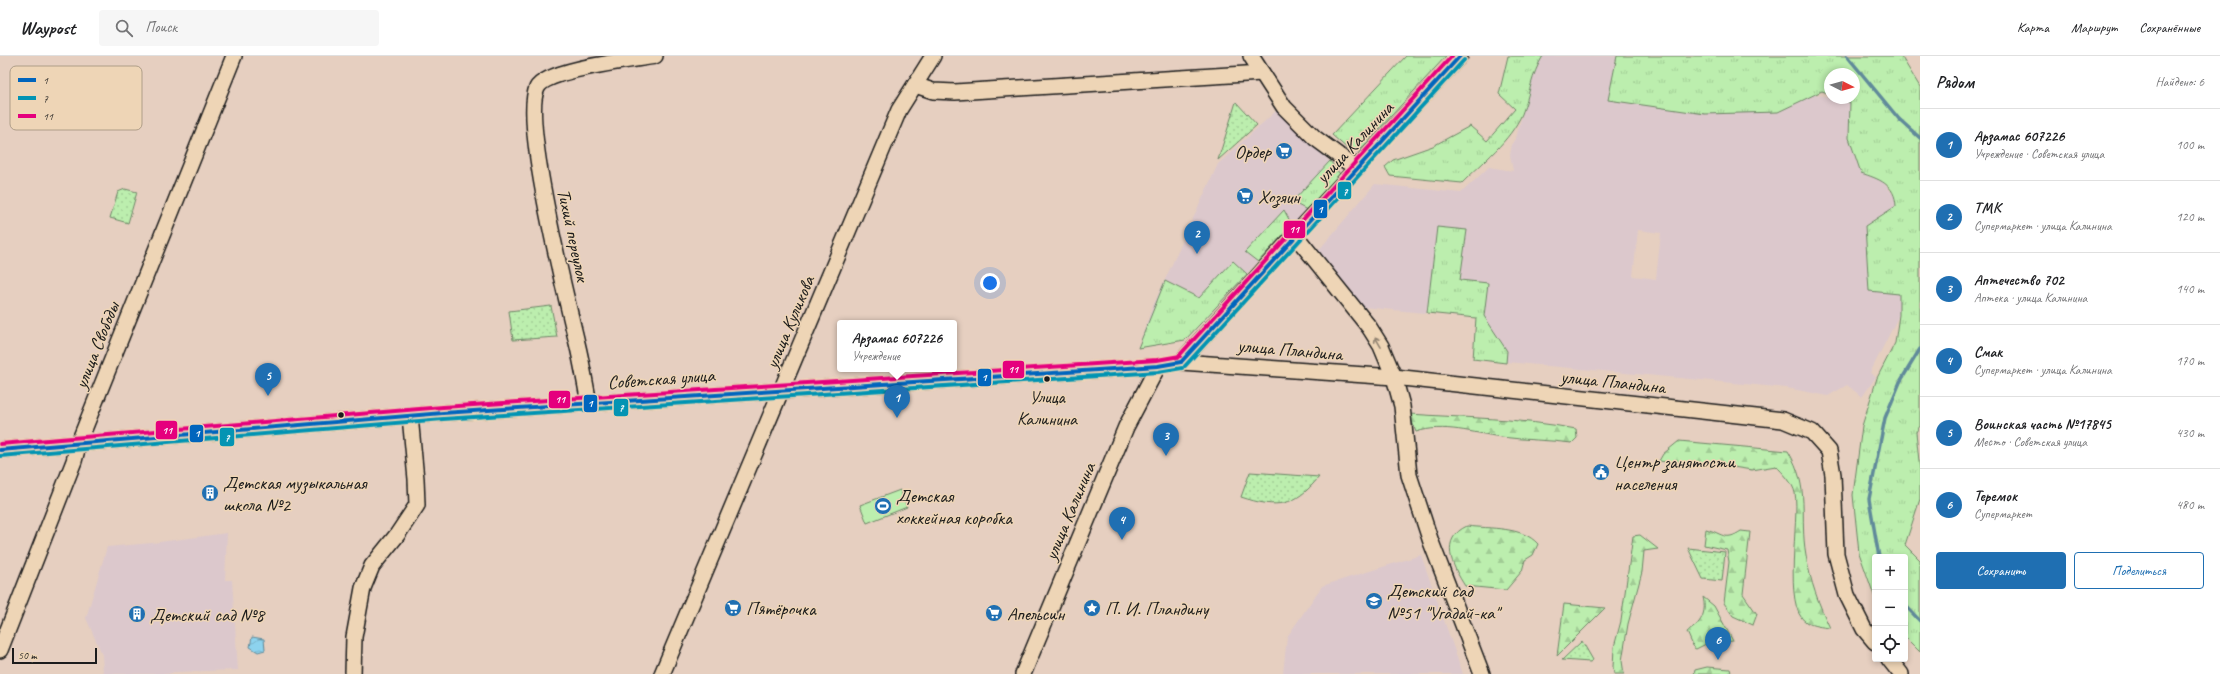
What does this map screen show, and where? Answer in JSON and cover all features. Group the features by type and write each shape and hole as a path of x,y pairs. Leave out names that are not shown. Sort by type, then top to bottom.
{"street":[{"name":"улица Свободы","path":"0,650 74,461 79,442 234,56"},
{"name":"Тихий переулок","path":"589,402 555,247 539,162 533,110 537,87 547,78 569,71 655,56"},
{"name":"улица Куликова","path":"662,674 899,110 933,56"},
{"path":"1251,56 1284,107 1315,138 1357,169"},
{"name":"улица Калинина","path":"1181,362 1295,235 1460,56"},
{"path":"915,85 933,91 955,92 1262,73"},
{"path":"1295,235 1369,327 1381,346 1394,378 1402,406 1409,475 1431,542 1482,674"},
{"name":"улица Пландина","path":"1158,366 1181,362 1394,378 1783,420 1812,432 1828,451 1833,475 1836,554 1847,595 1864,629 1872,638"},
{"name":"Советская улица","path":"0,450 67,445 79,442 589,402 1158,366"},
{"name":"улица Калинина","path":"1023,674 1108,470 1144,391 1158,366"},
{"path":"353,674 354,637 363,588 372,566 397,535 417,504 410,416"},
{"path":"1891,662 1901,674"}],"shaded area":[{"path":"1543,56 1617,56 1608,99 1778,112 1815,94 1824,96 1824,104 1850,104 1849,138 1896,198 1896,206 1865,226 1899,293 1899,315 1870,373 1876,377 1862,397 1847,385 1828,396 1787,388 1473,359 1476,318 1363,307 1318,251 1375,184 1461,193 1489,167 1513,171 1510,155 1512,144 1516,138 1534,70","holes":["1638,230 1661,233 1656,279 1633,276"]},
{"path":"1276,111 1335,166 1340,174 1185,340 1138,348 1152,308 1218,164"},
{"path":"227,533 225,580 232,580 238,670 174,672 168,674 103,674 102,654 86,618 107,547 152,543"},
{"name":"Детский сад №51 \"Угадай-ка\"","path":"1421,555 1463,674 1283,674 1287,637 1322,586"}],"green space":[{"path":"1406,56 1446,56 1359,151 1349,150 1332,135"},
{"path":"1508,56 1543,56 1533,77 1525,107 1517,124 1495,151 1462,183 1390,176 1385,167 1393,160 1433,146 1470,126 1487,141 1515,109 1499,94"},
{"path":"1617,56 1901,56 1920,87 1920,426 1916,432 1920,471 1920,499 1905,545 1920,560 1920,652 1908,640 1908,554 1872,554 1872,590 1859,553 1853,495 1862,426 1877,378 1895,343 1899,315 1899,294 1869,291 1865,226 1896,206 1893,192 1889,187 1880,180 1861,173 1849,138 1850,104 1860,104 1860,68 1824,68 1824,92 1822,91 1778,112 1705,114 1608,100"},
{"path":"1236,102 1257,125 1218,160"},
{"path":"1330,161 1340,174 1307,210 1292,202"},
{"path":"125,189 137,192 128,223 110,218 118,192"},
{"path":"1284,210 1292,225 1258,262 1245,252"},
{"path":"1437,227 1467,230 1460,280 1488,283 1484,316 1507,351 1506,363 1473,359 1476,318 1427,313"},
{"path":"1233,261 1247,274 1185,340 1138,348 1165,281 1199,298"},
{"path":"551,306 557,337 513,340 509,311"},
{"path":"1409,414 1514,420 1555,425 1576,429 1577,438 1572,443 1501,437 1469,431 1437,428 1416,432"},
{"path":"1679,441 1788,451 1800,478 1803,503 1804,541 1812,583 1830,628 1808,623 1799,613 1795,599 1793,582 1796,506 1795,493 1787,478 1776,466 1752,470 1707,463 1691,465 1659,461 1663,454"},
{"path":"1250,472 1319,477 1310,487 1293,500 1275,504 1254,501 1241,497"},
{"name":"Детская хоккейная коробка","path":"900,490 907,507 867,523 860,505"},
{"path":"1467,526 1515,531 1531,538 1538,544 1533,555 1525,560 1522,571 1506,590 1465,586 1460,578 1453,562 1451,545 1453,538 1458,531"},
{"path":"1706,529 1724,536 1731,536 1741,531 1750,532 1743,594 1757,614 1753,625 1733,616 1724,603 1729,562 1727,550 1704,545"},
{"path":"1640,535 1658,549 1644,551 1642,572 1628,624 1622,661 1624,674 1614,674 1614,647 1621,621 1633,536"},
{"path":"1688,548 1725,552 1722,581 1703,579"},
{"path":"1703,597 1714,606 1733,641 1706,644 1696,649 1694,648 1687,632 1692,629 1702,618 1704,608"},
{"path":"1564,604 1605,608 1557,656"},
{"path":"1582,641 1593,660 1590,662 1562,660"},
{"path":"1707,667 1730,669 1732,674 1694,674 1695,670"}],"water":[{"path":"252,637 264,639 265,650 258,652 250,647"}],"waterway":[{"path":"1847,56 1899,119 1920,138"},
{"path":"1878,554 1869,499 1885,418 1900,382 1920,349"},
{"path":"1908,608 1920,621"}],"transit line":[{"name":"11","path":"1177,358 1452,56"},
{"name":"1","path":"1181,362 1460,56"},
{"name":"7","path":"1185,366 1464,60"},
{"name":"11","path":"0,444 443,407 1157,360 1180,356"},
{"name":"1","path":"0,450 443,413 1158,366 1181,362"},
{"name":"7","path":"0,456 443,419 1158,372 1182,368"}],"place":[{"name":"Ордер","path":"1284,151"},
{"name":"Хозяин","path":"1245,196"},
{"name":"ТМК","path":"1197,254"},
{"name":"Улица Калинина","path":"1047,379"},
{"name":"Воинская часть №17845","path":"268,396"},
{"name":"Арзамас 607226","path":"897,418"},
{"name":"Аптечество 702","path":"1166,456"},
{"name":"Центр занятости населения","path":"1601,472"},
{"name":"Детская музыкальная школа №2","path":"210,493"},
{"name":"Детская хоккейная коробка","path":"883,506"},
{"name":"Смак","path":"1122,540"},
{"name":"Детский сад №51 \"Угадай-ка\"","path":"1374,601"},
{"name":"Пятёрочка","path":"733,608"},
{"name":"П. И. Пландину","path":"1092,608"},
{"name":"Апельсин","path":"994,613"},
{"name":"Детский сад №8","path":"137,614"},
{"name":"Теремок","path":"1718,660"}]}
